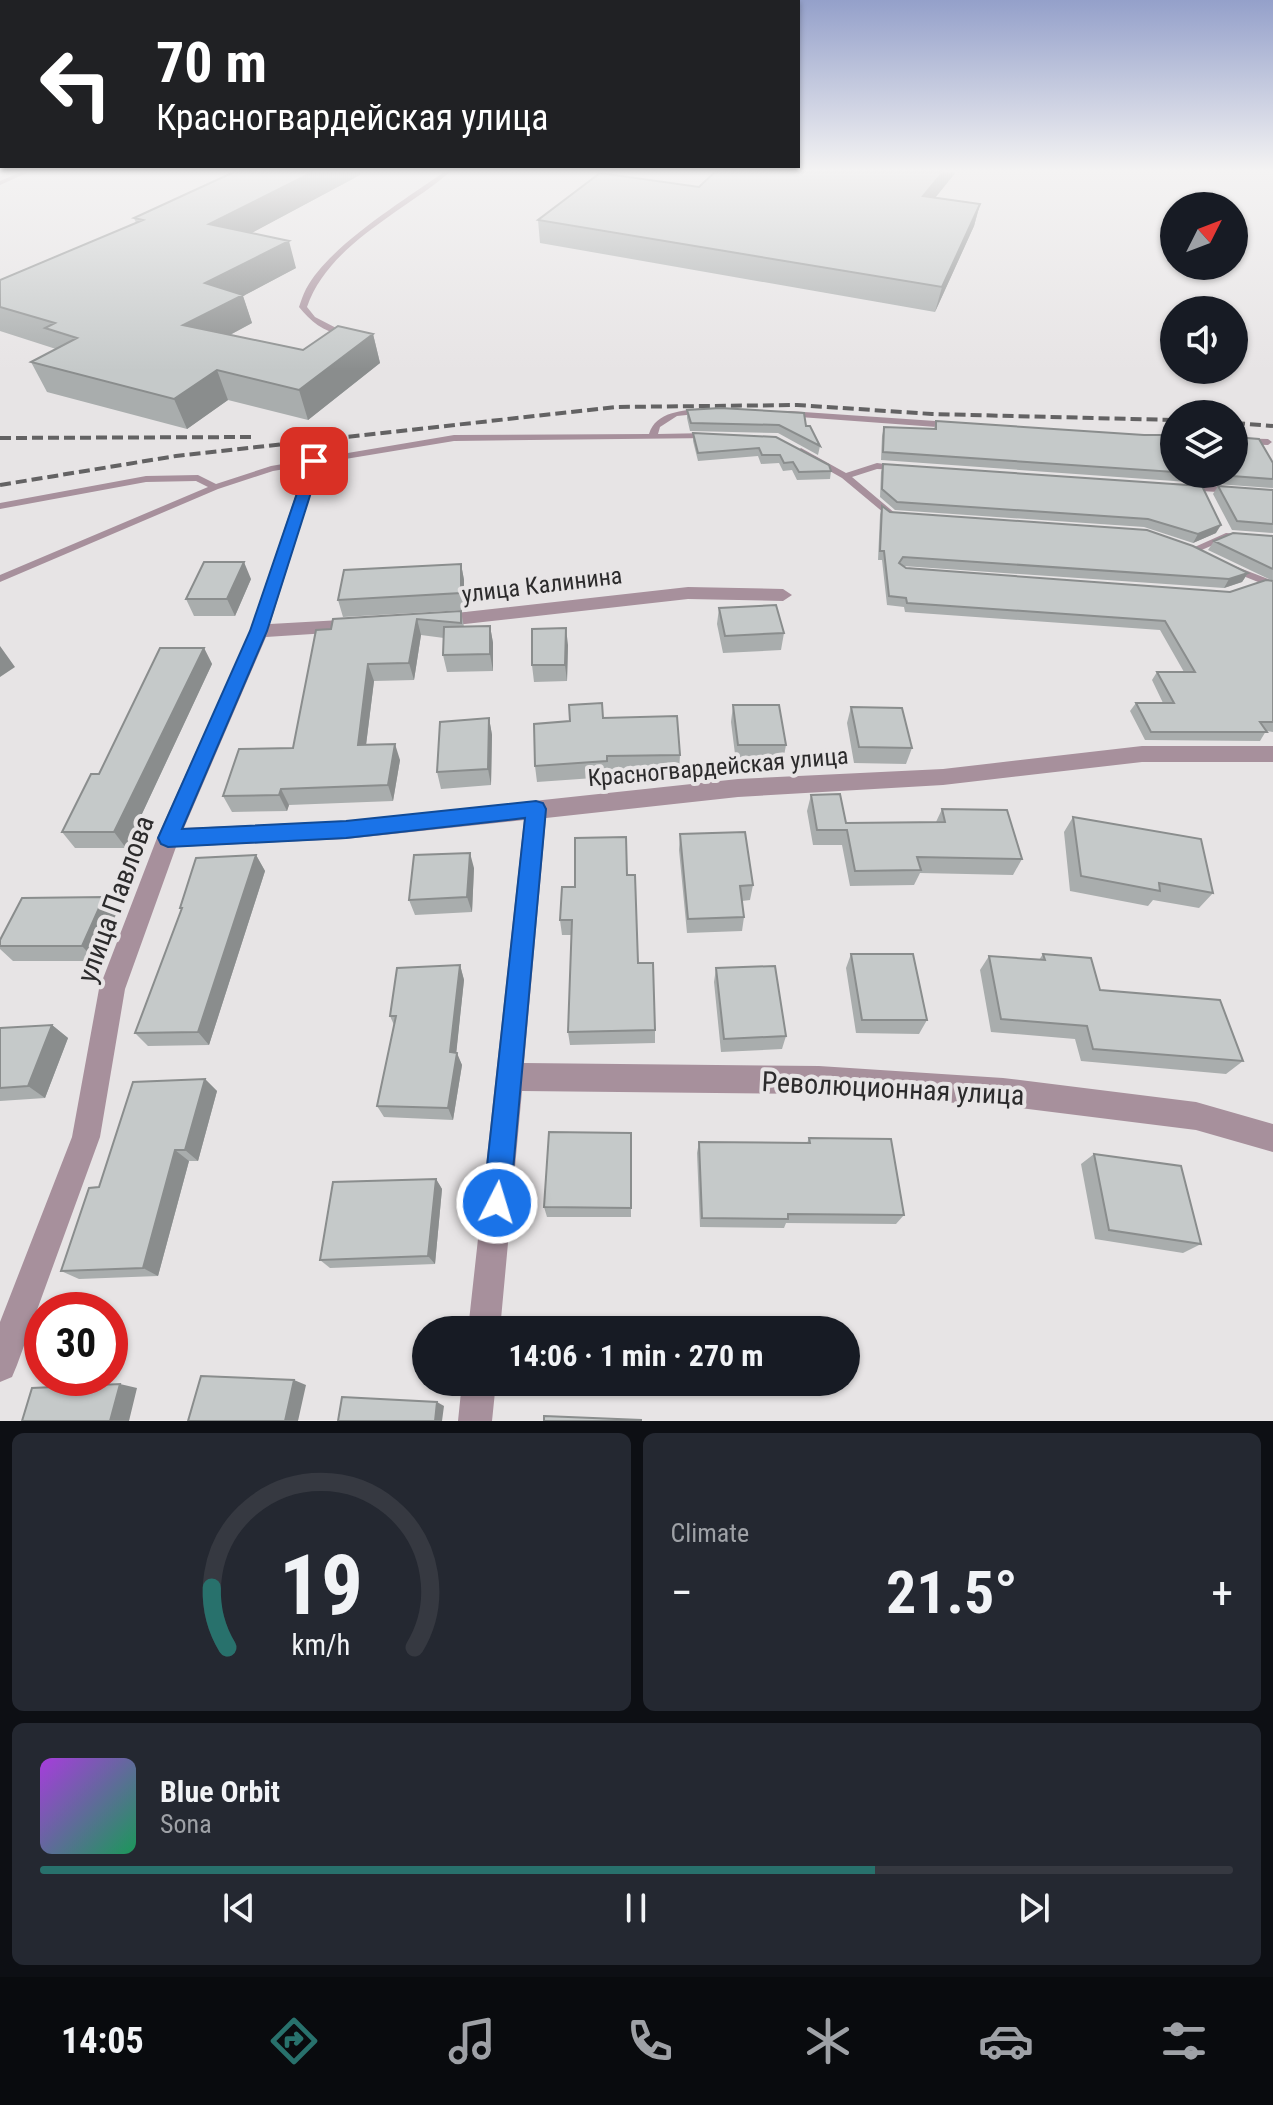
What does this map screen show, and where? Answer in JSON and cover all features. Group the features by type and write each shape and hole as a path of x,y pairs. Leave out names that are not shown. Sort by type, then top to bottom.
{"street":[{"name":"улица Павлова","path":"0,1365 86,1137 112,989 168,838 259,631 314,461"},
{"name":"улица Калинина","path":"425,621 688,593 783,595"},
{"path":"259,631 379,624"},
{"name":"Красногвардейская улица","path":"168,838 346,830 738,788 943,777 1142,754 1273,754"},
{"path":"485,1316 536,809"},
{"name":"Революционная улица","path":"509,1077 819,1080 1003,1092 1196,1116 1273,1138"},
{"path":"475,1421 478,1396"}],"lane":[{"path":"339,333 312,319 303,307 304,294 316,278 358,238"},
{"path":"653,436 656,426 675,414 719,410"},
{"path":"782,413 955,425"},
{"path":"0,579 215,487 271,469 454,438 721,437"},
{"path":"1248,441 1268,442"},
{"path":"789,445 845,476 891,516 907,517"},
{"path":"845,476 877,466 908,468"},
{"path":"0,506 146,479 198,478 215,487"},
{"path":"1202,488 1244,491"},
{"path":"1202,488 1208,500"},
{"path":"1220,524 1226,536"},
{"path":"1193,550 1226,536 1273,539"},
{"path":"1181,545 1206,556"},
{"path":"1219,562 1253,584 1273,585"}],"building":[{"path":"99,238 276,238 289,241 205,283 243,295 183,325 303,350 338,326 373,334 299,390 217,370 174,399 31,362 77,338 45,328 55,323 0,307 0,280"},
{"path":"648,238 964,238 942,287"},
{"path":"720,408 804,413 806,426 810,426 820,446 779,425 691,423 687,410"},
{"path":"936,421 1160,435 1160,471 883,452 884,427 936,429"},
{"path":"693,433 776,437 829,465 831,471 799,472 793,462 784,463 780,455 762,455 759,448 698,453"},
{"path":"1248,438 1259,439 1273,463 1273,479 1248,477"},
{"path":"883,464 1160,483 1160,488 1203,488 1221,525 1198,534 1148,519 897,502 882,489"},
{"path":"1219,488 1273,490 1273,524 1237,521"},
{"path":"882,506 890,512 1147,530 1193,546 1248,573 1229,579 903,557 899,563 906,568 1230,592 1266,580 1273,581 1273,722 1260,722 1267,732 1151,732 1136,703 1174,703 1157,672 1195,672 1165,621 907,603 906,598 889,596 884,551 880,551"},
{"path":"1233,533 1273,536 1273,569 1214,541"},
{"path":"204,562 244,562 227,599 186,599"},
{"path":"461,564 461,593 338,600 344,570"},
{"path":"776,605 784,633 725,636 719,608"},
{"path":"461,611 461,623 417,619 409,663 368,664 358,745 395,744 388,785 281,789 279,795 223,796 239,749 293,748 316,630 331,629 333,619"},
{"path":"490,626 490,654 443,655 444,627"},
{"path":"566,628 565,665 532,665 532,629"},
{"path":"160,648 204,648 114,832 62,832 91,774 99,774"},
{"path":"602,703 603,718 677,716 680,755 607,756 607,761 535,766 534,724 570,721 569,705"},
{"path":"733,705 779,705 786,745 738,745"},
{"path":"851,707 902,708 912,748 859,747"},
{"path":"489,718 488,769 437,772 440,722"},
{"path":"840,794 846,823 945,822 942,809 1007,810 1022,859 917,857 921,870 855,871 847,830 817,830 811,795"},
{"path":"1073,817 1201,839 1213,893 1159,883 1160,891 1081,876"},
{"path":"745,832 753,885 740,886 744,917 688,919 680,834"},
{"path":"626,837 627,875 635,875 638,963 653,963 655,1030 568,1032 572,920 560,920 562,887 575,887 575,838"},
{"path":"470,853 467,897 409,900 414,855"},
{"path":"256,855 198,1032 135,1033 182,908 196,858"},
{"path":"104,897 82,946 0,946 0,940 22,898"},
{"path":"851,954 913,954 927,1020 862,1020"},
{"path":"1043,954 1091,958 1100,990 1220,1000 1243,1061 1093,1049 1087,1026 1001,1019 989,956 1045,960"},
{"path":"460,965 450,1052 457,1053 448,1108 377,1106 396,1016 390,1016 397,968"},
{"path":"775,966 786,1036 724,1039 716,968"},
{"path":"52,1025 28,1086 0,1088 0,1028"},
{"path":"205,1079 185,1150 175,1150 143,1268 61,1271 89,1188 99,1187 133,1082"},
{"path":"549,1132 631,1133 631,1208 544,1207"},
{"path":"809,1138 891,1139 904,1215 788,1214 788,1219 702,1218 699,1142 810,1143"},
{"path":"1094,1154 1181,1166 1201,1244 1109,1230"},
{"path":"436,1179 428,1256 320,1260 333,1182"},
{"path":"201,1376 294,1380 285,1421 188,1421"},
{"path":"30,1396 117,1396 110,1421 22,1421"},
{"path":"342,1397 437,1402 435,1421 338,1421"},
{"path":"544,1416 641,1420 641,1421 544,1421"}],"railway":[{"path":"0,485 176,456 616,407 797,405 932,414 1160,420"},
{"path":"1248,424 1273,426"},
{"path":"0,438 254,437"}],"route":[{"path":"314,461 259,631 168,838 346,830 536,809 497,1203"}]}
